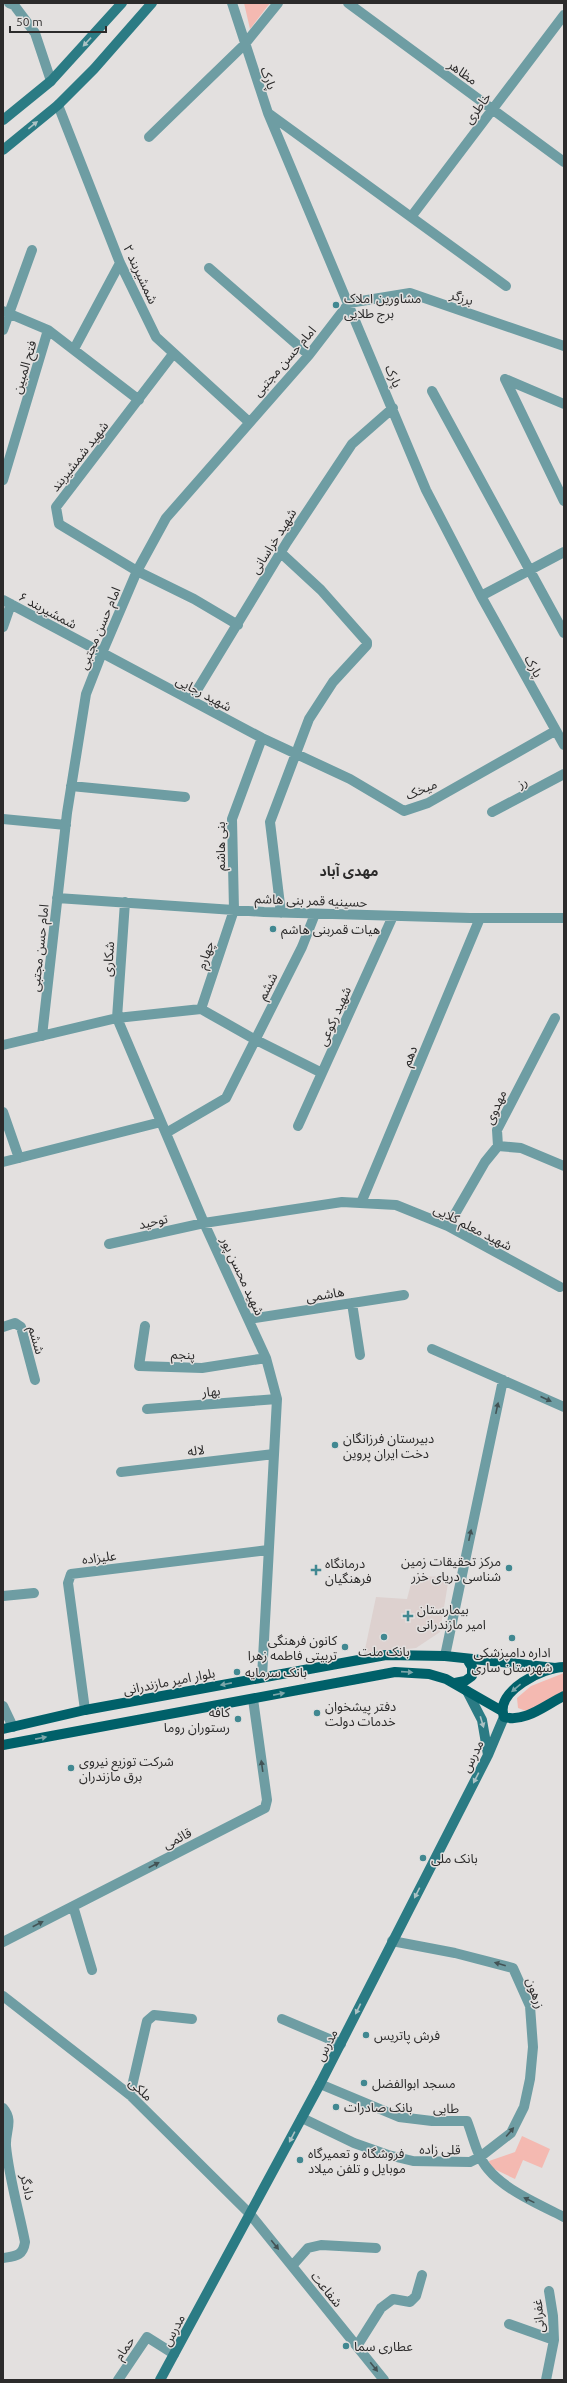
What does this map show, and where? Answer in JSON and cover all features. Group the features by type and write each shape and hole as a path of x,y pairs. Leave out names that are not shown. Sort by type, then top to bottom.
{"main road":[{"path":"3,120 51,81 122,3"},
{"path":"3,150 58,105 94,69 152,3"},
{"name":"بلوار امیر مازندرانی","path":"8,1728 85,1710 386,1655 445,1656 562,1667"},
{"path":"455,1683 465,1681 472,1676 474,1671 467,1659"},
{"path":"503,1714 506,1698 513,1689 528,1679 562,1667"},
{"path":"3,1745 394,1672 429,1674 455,1683 503,1714 515,1719 526,1716 564,1696"},
{"path":"467,1691 482,1720 488,1755"},
{"name":"مدرس","path":"160,2380 341,2044 488,1755 503,1714"}],"street":[{"path":"9,3 14,5 35,33 51,81"},
{"name":"پارک","path":"232,3 244,45 268,112 426,490 481,596 564,745"},
{"path":"149,137 244,45 278,3"},
{"name":"مظاهر","path":"348,3 564,162"},
{"name":"خاطری","path":"411,217 564,15"},
{"name":"شمشیربند ۲","path":"58,105 120,262 156,337 249,422"},
{"path":"268,112 506,286"},
{"path":"3,330 6,312 32,250"},
{"path":"74,349 120,262"},
{"path":"209,268 309,355"},
{"name":"برزگر","path":"349,303 410,293 564,346"},
{"name":"امام حسن مجتبی","path":"42,1036 71,786 86,694 102,653 137,571 166,518 309,355 349,303"},
{"path":"6,312 48,330 139,400"},
{"name":"فتح المبین","path":"3,480 48,330"},
{"name":"شهید شمشیربند","path":"173,354 56,507 59,524 137,571 194,599 238,625"},
{"path":"564,404 505,379 564,501"},
{"path":"432,391 564,633"},
{"name":"شهید خراسانی","path":"191,700 281,553 352,444 393,408"},
{"path":"481,596 564,552"},
{"path":"281,553 321,590 367,642 367,646 333,682 309,719 270,822 281,913"},
{"path":"3,627 7,602"},
{"name":"شمشیربند ۶","path":"7,602 102,653"},
{"name":"شهید رجایی","path":"102,653 295,755"},
{"name":"میخک","path":"295,755 350,779 404,810 410,810 428,803 555,731"},
{"name":"بنی هاشم","path":"234,910 232,819 262,738"},
{"name":"رز","path":"492,812 564,774"},
{"path":"71,786 185,797"},
{"path":"3,819 66,825"},
{"name":"حسینیه قمر بنی هاشم","path":"57,898 281,913 480,918 564,918"},
{"name":"شکاری","path":"117,1018 125,902"},
{"name":"چهارم","path":"201,1009 234,910"},
{"name":"ششم","path":"166,1133 226,1098 254,1039 302,947 315,914"},
{"name":"شهید رکوعی","path":"298,1126 393,916"},
{"name":"دهم","path":"362,1203 480,918"},
{"path":"3,1045 117,1018 201,1009 254,1039 322,1073"},
{"name":"شهید محسن پور","path":"117,1018 204,1223 266,1358 277,1399 262,1677"},
{"name":"مهدوی","path":"498,1146 497,1130 555,1018"},
{"path":"3,1112 19,1158"},
{"path":"3,1162 161,1122"},
{"path":"448,1226 485,1162 498,1146 520,1148 564,1166"},
{"name":"شهید معلم کلایی","path":"204,1223 342,1202 396,1205 448,1226 560,1287"},
{"name":"توحید","path":"109,1244 204,1223"},
{"name":"هاشمی","path":"249,1319 404,1295"},
{"path":"352,1303 360,1355"},
{"name":"ششم","path":"3,1327 15,1323 21,1327 34,1380"},
{"name":"پنجم","path":"145,1326 138,1366 202,1368 266,1358"},
{"path":"432,1349 564,1407"},
{"path":"445,1656 503,1380"},
{"name":"بهار","path":"147,1409 277,1399"},
{"name":"لاله","path":"121,1472 274,1454"},
{"name":"علیزاده","path":"85,1710 68,1583 71,1574 268,1550"},
{"path":"3,1596 34,1593"},
{"name":"قائمی","path":"3,1942 265,1808 267,1800 253,1699"},
{"path":"3,1706 8,1728"},
{"path":"73,1906 92,1970"},
{"name":"زرهون","path":"392,1942 455,1953 514,1968 530,2006 533,2047 524,2107 511,2133 480,2157"},
{"name":"ملکی","path":"3,1996 130,2095 250,2214"},
{"path":"130,2095 147,2021 154,2015 192,2019"},
{"path":"282,2019 341,2044"},
{"name":"طایی","path":"320,2084 399,2117 432,2121 467,2121 480,2157"},
{"name":"دادگر","path":"3,2108 8,2114 10,2122 6,2144 25,2242 24,2250 19,2256 3,2258"},
{"name":"قلی زاده","path":"302,2118 354,2143 388,2156 413,2161 470,2162 480,2157"},
{"path":"480,2157 488,2170 522,2196 564,2217"},
{"name":"شفاعت","path":"250,2214 384,2380"},
{"path":"292,2266 308,2248 321,2245 376,2248"},
{"path":"357,2346 381,2308 393,2299 410,2302 416,2296 422,2275"},
{"name":"غفرانی","path":"546,2380 554,2340 553,2316 549,2291"},
{"name":"غفرانی","path":"509,2324 554,2340"},
{"name":"حمام","path":"118,2380 147,2337 174,2354"}],"shaded area":[{"path":"244,3 270,3 250,29"},
{"name":"بیمارستان امیر مازندرانی","path":"413,1576 449,1577 440,1632 416,1648 364,1654 376,1597 407,1599"},
{"path":"564,1673 564,1693 526,1711 518,1708 517,1698 531,1686"},
{"path":"522,2136 550,2149 542,2168 523,2160 515,2179 490,2167 489,2161 515,2152"}],"place":[{"name":"مشاورین املاک برج طلایی","path":"336,305"},
{"name":"هیات قمربنی هاشم","path":"273,929"},
{"name":"دبیرستان فرزانگان دخت ایران پروین","path":"335,1445"},
{"name":"مرکز تحقیقات زمین شناسی دریای خزر","path":"509,1568"},
{"name":"درمانگاه فرهنگیان","path":"316,1570"},
{"name":"بیمارستان امیر مازندرانی","path":"408,1616"},
{"name":"بانک ملت","path":"384,1637"},
{"name":"اداره دامپزشکی شهرستان ساری","path":"512,1638"},
{"name":"کانون فرهنگی تربیتی فاطمه زهرا","path":"345,1647"},
{"name":"بانک سرمایه","path":"237,1672"},
{"name":"دفتر پیشخوان خدمات دولت","path":"317,1713"},
{"name":"کافه رستوران روما","path":"238,1719"},
{"name":"شرکت توزیع نیروی برق مازندران","path":"71,1768"},
{"name":"بانک ملی","path":"423,1858"},
{"name":"فرش پاتریس","path":"366,2035"},
{"name":"مسجد ابوالفضل","path":"364,2083"},
{"name":"بانک صادرات","path":"336,2107"},
{"name":"فروشگاه و تعمیرگاه موبایل و تلفن میلاد","path":"300,2160"},
{"name":"عطاری سما","path":"346,2346"}],"district":[{"name":"مهدی آباد","path":"349,871"}]}
